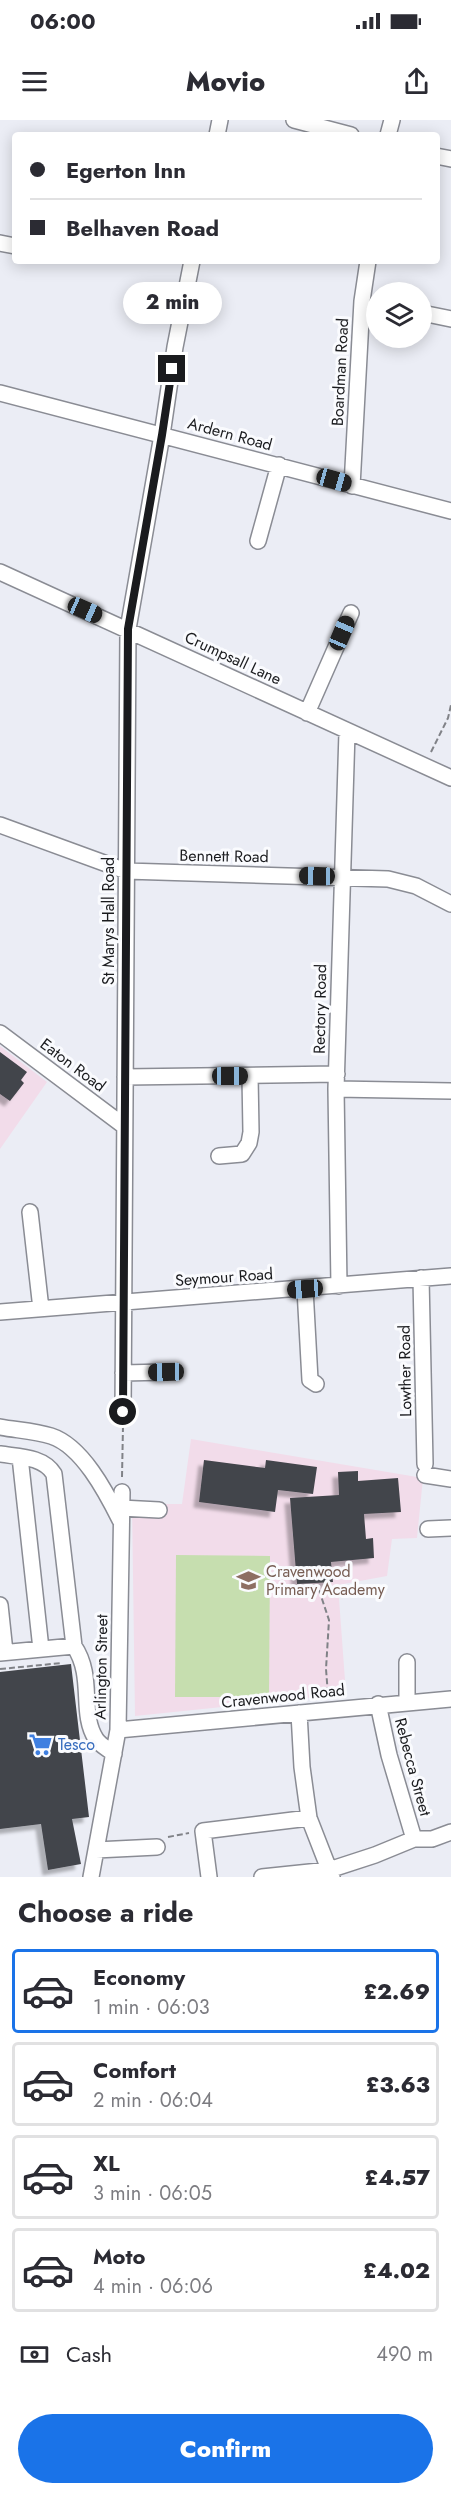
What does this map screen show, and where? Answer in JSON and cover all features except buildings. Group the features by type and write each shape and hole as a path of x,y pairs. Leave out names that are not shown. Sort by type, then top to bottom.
{"street":[{"path":"294,120 340,132"},
{"name":"St Marys Hall Road","path":"123,1412 128,629 175,347 191,264"},
{"name":"Boardman Road","path":"368,264 369,282"},
{"path":"432,315 451,319"},
{"name":"Boardman Road","path":"352,486 366,334"},
{"name":"Ardern Road","path":"0,393 451,511"},
{"path":"258,541 279,465"},
{"name":"Crumpsall Lane","path":"0,572 451,778"},
{"path":"307,713 351,613"},
{"name":"Rectory Road","path":"339,1286 337,1082 341,876 347,732"},
{"name":"Bennett Road","path":"0,825 126,871 387,879 416,886 451,904"},
{"name":"Eaton Road","path":"0,1033 124,1126"},
{"path":"124,1077 250,1076 451,1091"},
{"path":"219,1156 242,1154 247,1149 251,1132 250,1076"},
{"path":"30,1212 41,1309"},
{"name":"Seymour Road","path":"0,1312 451,1276"},
{"name":"Lowther Road","path":"421,1278 425,1470 451,1479"},
{"path":"305,1289 310,1380 316,1384"},
{"path":"123,1373 166,1372"},
{"path":"0,1427 51,1436 69,1446 82,1458 121,1514 159,1510"},
{"path":"0,1454 41,1461 51,1468 54,1474 74,1646 81,1656 86,1673 90,1727 97,1742 114,1754"},
{"path":"20,1457 41,1649"},
{"name":"Arlington Street","path":"91,1877 118,1730 122,1492"},
{"path":"428,1529 451,1528"},
{"path":"0,1605 2,1653 74,1646"},
{"path":"407,1662 407,1701"},
{"name":"Cravenwood Road","path":"118,1730 407,1701 451,1699"},
{"name":"Rebecca Street","path":"378,1704 389,1755 414,1839"},
{"path":"299,1713 302,1767 309,1818 331,1873"},
{"path":"208,1877 203,1831 309,1818"},
{"path":"262,1877 331,1873 414,1839 432,1839 451,1832"},
{"path":"96,1850 157,1847"}],"path":[{"path":"424,766 451,705"},
{"path":"122,1492 123,1412"},
{"path":"319,1590 329,1620 326,1669 328,1710"}],"shaded area":[{"path":"0,1046 47,1082 0,1149"},
{"name":"Cravenwood Primary Academy","path":"191,1439 423,1478 417,1538 392,1539 387,1576 338,1585 346,1694 135,1716 132,1504 182,1504"}],"green space":[{"path":"176,1555 270,1556 269,1697 175,1697"}],"place":[{"name":"Cravenwood Primary Academy","path":"248,1580"},
{"name":"Tesco","path":"40,1744"}],"route":[{"path":"123,1412 128,629 172,369"}]}
